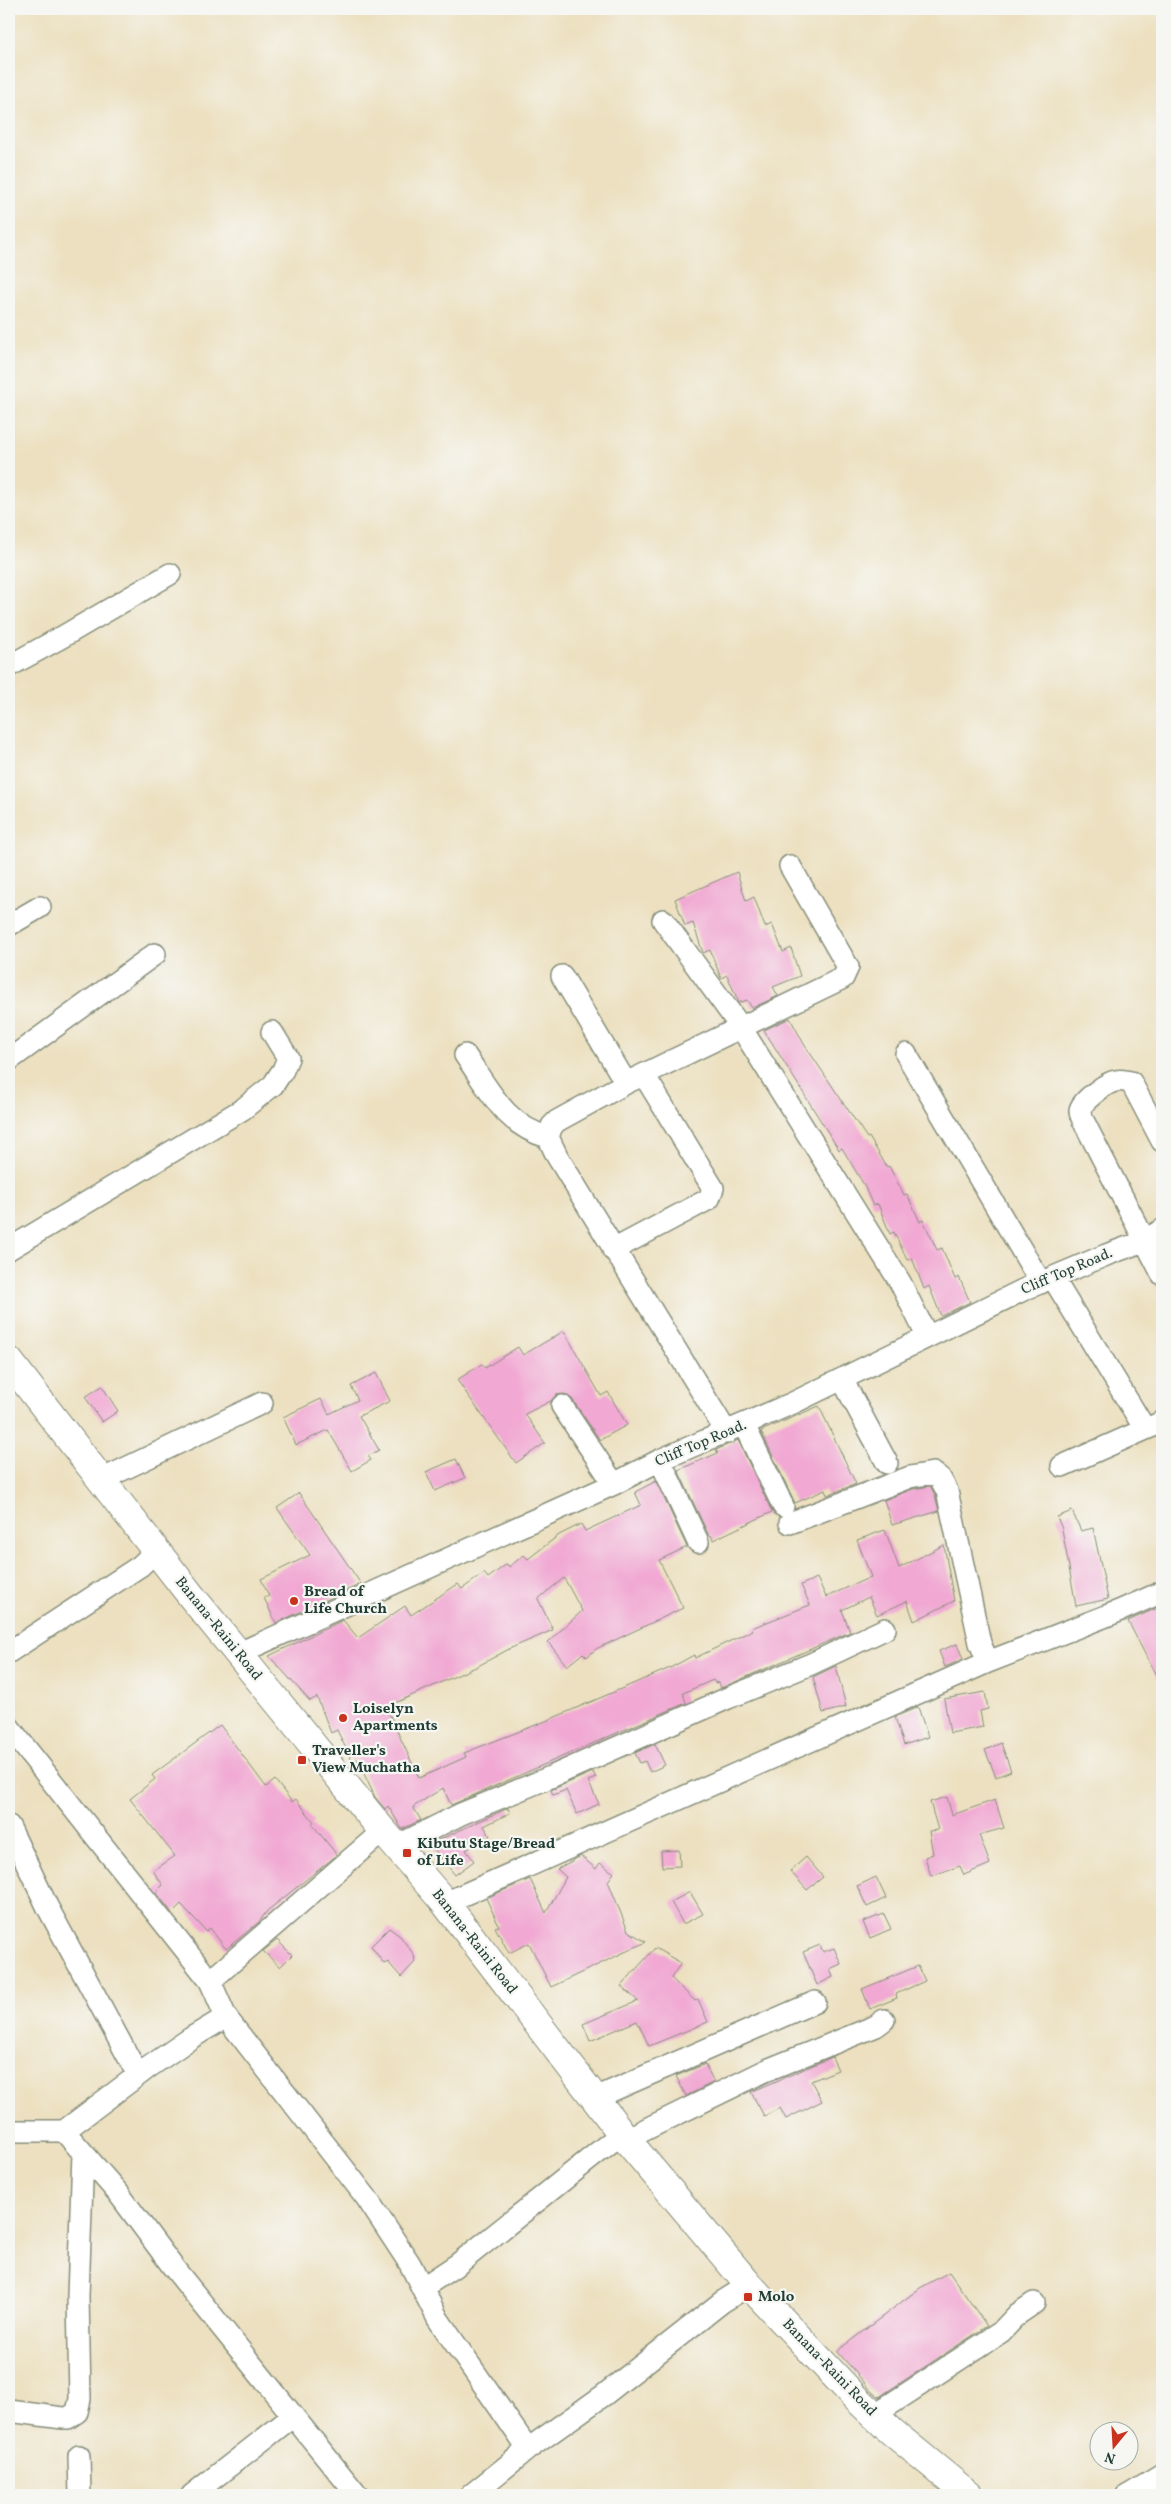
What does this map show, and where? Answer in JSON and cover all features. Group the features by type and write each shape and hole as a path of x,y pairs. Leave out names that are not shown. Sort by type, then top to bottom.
{"main road":[{"name":"Banana-Raini Road","path":"9,1362 238,1654 445,1903 593,2099 749,2285 874,2416 968,2495"}],"street":[{"path":"9,666 62,638 170,574"},
{"path":"790,866 848,967 843,978 822,990 740,1026 557,1121 552,1126 548,1137 557,1156 613,1250 736,1429 786,1515 910,1477 934,1473 940,1478 946,1491 980,1643 988,1662"},
{"path":"9,924 40,906"},
{"path":"663,920 740,1026 900,1282 927,1336"},
{"path":"9,1060 155,954"},
{"path":"562,976 713,1188 713,1194 709,1199 613,1250"},
{"path":"9,1249 223,1121 259,1096 272,1085 283,1070 288,1058 272,1032"},
{"path":"906,1054 1047,1281 1154,1426 1062,1466"},
{"path":"465,1055 502,1109 516,1124 532,1133 548,1137"},
{"path":"1162,1142 1131,1082 1119,1080 1108,1083 1086,1100 1080,1108 1088,1130 1162,1274"},
{"name":"Cliff Top Road.","path":"238,1654 614,1484 660,1460 736,1429 927,1336 1106,1254 1144,1241 1162,1230"},
{"path":"842,1379 886,1462"},
{"path":"100,1480 262,1403"},
{"path":"562,1406 614,1484"},
{"path":"660,1460 698,1542"},
{"path":"9,1652 140,1566 156,1551"},
{"path":"445,1903 988,1662 1119,1611 1162,1592"},
{"path":"210,1982 390,1839 461,1814 552,1776 722,1700 811,1664 885,1629"},
{"path":"9,1727 210,1982 226,2017 366,2197 410,2264 431,2308 528,2449"},
{"path":"9,1826 48,1908 138,2075"},
{"path":"593,2099 815,2002"},
{"path":"9,2131 64,2131 138,2075 191,2038 226,2017"},
{"path":"422,2288 458,2264 623,2136 767,2070 876,2026 884,2020"},
{"path":"64,2131 119,2194 173,2267 292,2417 357,2495"},
{"path":"9,2411 63,2418 68,2418 77,2412 80,2399 78,2296 83,2153"},
{"path":"471,2495 528,2449 604,2395 722,2302 749,2285"},
{"path":"874,2416 1000,2332 1018,2314 1034,2303"},
{"path":"192,2495 292,2417"},
{"path":"80,2456 80,2495"},
{"path":"1127,2495 1162,2474"}],"building":[{"path":"737,872 746,901 754,897 765,927 772,924 783,952 791,948 800,976 773,987 778,996 752,1008 747,1000 739,1003 727,975 721,978 710,950 703,953 693,923 685,926 675,899"},
{"path":"790,1018 804,1044 867,1138 869,1137 887,1167 889,1166 904,1195 907,1194 920,1222 923,1220 937,1250 942,1248 955,1279 959,1277 970,1302 941,1316 929,1286 924,1289 912,1258 907,1260 894,1232 890,1234 878,1204 873,1206 864,1185 842,1148 839,1150 764,1030"},
{"path":"564,1331 601,1396 608,1392 627,1425 600,1440 572,1399 564,1394 556,1395 551,1401 525,1414 545,1443 516,1463 457,1380 482,1364 485,1368 518,1347 523,1355"},
{"path":"376,1373 390,1401 359,1416 379,1450 368,1456 371,1460 352,1471 328,1430 296,1445 283,1417 321,1399 329,1414 358,1400 351,1386"},
{"path":"102,1386 118,1411 102,1422 85,1397"},
{"path":"819,1406 856,1484 827,1495 825,1490 795,1503 761,1431"},
{"path":"738,1440 772,1512 713,1540 711,1535 709,1536 678,1470 718,1453 716,1450"},
{"path":"456,1459 465,1478 435,1491 426,1472"},
{"path":"656,1481 687,1547 659,1560 683,1608 596,1649 587,1657 583,1653 567,1666 548,1642 582,1611 564,1578 538,1599 553,1630 386,1707 419,1778 466,1757 464,1753 546,1721 670,1668 694,1655 695,1658 753,1630 752,1628 810,1605 801,1585 817,1578 826,1597 871,1577 857,1540 885,1530 899,1568 944,1545 954,1601 914,1621 907,1601 877,1615 869,1597 842,1610 850,1632 721,1688 718,1682 715,1683 713,1680 683,1693 686,1703 451,1805 443,1788 413,1807 421,1820 402,1829 388,1806 385,1809 375,1797 357,1759 352,1761 337,1730 331,1733 317,1697 310,1701 269,1656 343,1620 358,1638 405,1606 411,1615 458,1584 462,1589 484,1573 488,1578 507,1564 509,1567 524,1555 528,1559 559,1535 581,1524 585,1531 641,1505 635,1492"},
{"path":"930,1486 935,1495 939,1511 892,1525 884,1500 913,1489"},
{"path":"299,1493 361,1584 276,1623 264,1598 269,1596 261,1579 310,1555 277,1508"},
{"path":"1072,1511 1081,1531 1093,1528 1108,1599 1076,1606 1062,1529 1057,1517"},
{"path":"1162,1606 1162,1687 1128,1621"},
{"path":"957,1644 963,1659 945,1667 939,1651"},
{"path":"836,1666 846,1707 823,1713 813,1677"},
{"path":"985,1692 988,1709 980,1711 983,1727 950,1733 944,1699"},
{"path":"918,1707 928,1737 904,1745 895,1717"},
{"path":"220,1725 266,1787 275,1780 292,1802 296,1799 314,1822 312,1824 337,1855 267,1911 259,1922 226,1949 210,1928 206,1931 181,1904 172,1913 156,1892 163,1885 153,1871 175,1856 130,1799 155,1779 152,1775"},
{"path":"1001,1743 1011,1771 996,1777 985,1750"},
{"path":"655,1744 665,1765 650,1772 645,1761 640,1763 635,1753"},
{"path":"593,1772 596,1778 588,1781 599,1804 577,1814 566,1790 553,1795 551,1790"},
{"path":"947,1797 952,1815 995,1800 1004,1828 979,1835 990,1864 964,1875 960,1866 931,1876 925,1857 933,1854 929,1831 938,1830 930,1802"},
{"path":"508,1808 510,1813 484,1826 490,1836 466,1850 474,1861 455,1875 430,1844"},
{"path":"679,1850 680,1866 662,1867 661,1851"},
{"path":"581,1856 596,1869 600,1863 614,1873 608,1881 628,1931 646,1942 551,1987 529,1943 509,1953 495,1927 499,1926 486,1898 530,1879 546,1913 566,1877 557,1869"},
{"path":"806,1857 823,1877 807,1890 790,1871"},
{"path":"876,1877 886,1898 867,1907 857,1886"},
{"path":"690,1892 703,1914 683,1924 671,1902"},
{"path":"884,1914 891,1929 870,1938 863,1922"},
{"path":"389,1928 400,1936 414,1955 415,1962 401,1977 388,1962 384,1964 371,1946"},
{"path":"277,1940 292,1955 280,1967 263,1951"},
{"path":"820,1945 823,1952 834,1948 841,1964 830,1969 833,1977 817,1985 803,1952"},
{"path":"655,1948 681,1963 671,1978 695,2001 698,1999 708,2022 649,2046 637,2021 590,2041 583,2024 638,2001 621,1986"},
{"path":"918,1966 925,1981 896,1994 897,1998 870,2009 862,1989"},
{"path":"832,2057 838,2070 811,2081 822,2101 786,2119 780,2108 764,2116 751,2092"},
{"path":"705,2064 714,2082 686,2096 676,2076"},
{"path":"949,2272 987,2326 879,2397 837,2351 920,2288"}],"place":[{"name":"Bread of Life Church","path":"294,1601"},
{"name":"Loiselyn Apartments","path":"343,1718"},
{"name":"Traveller's View Muchatha","path":"302,1760"},
{"name":"Kibutu Stage/Bread of Life","path":"407,1853"},
{"name":"Molo","path":"748,2297"}]}
